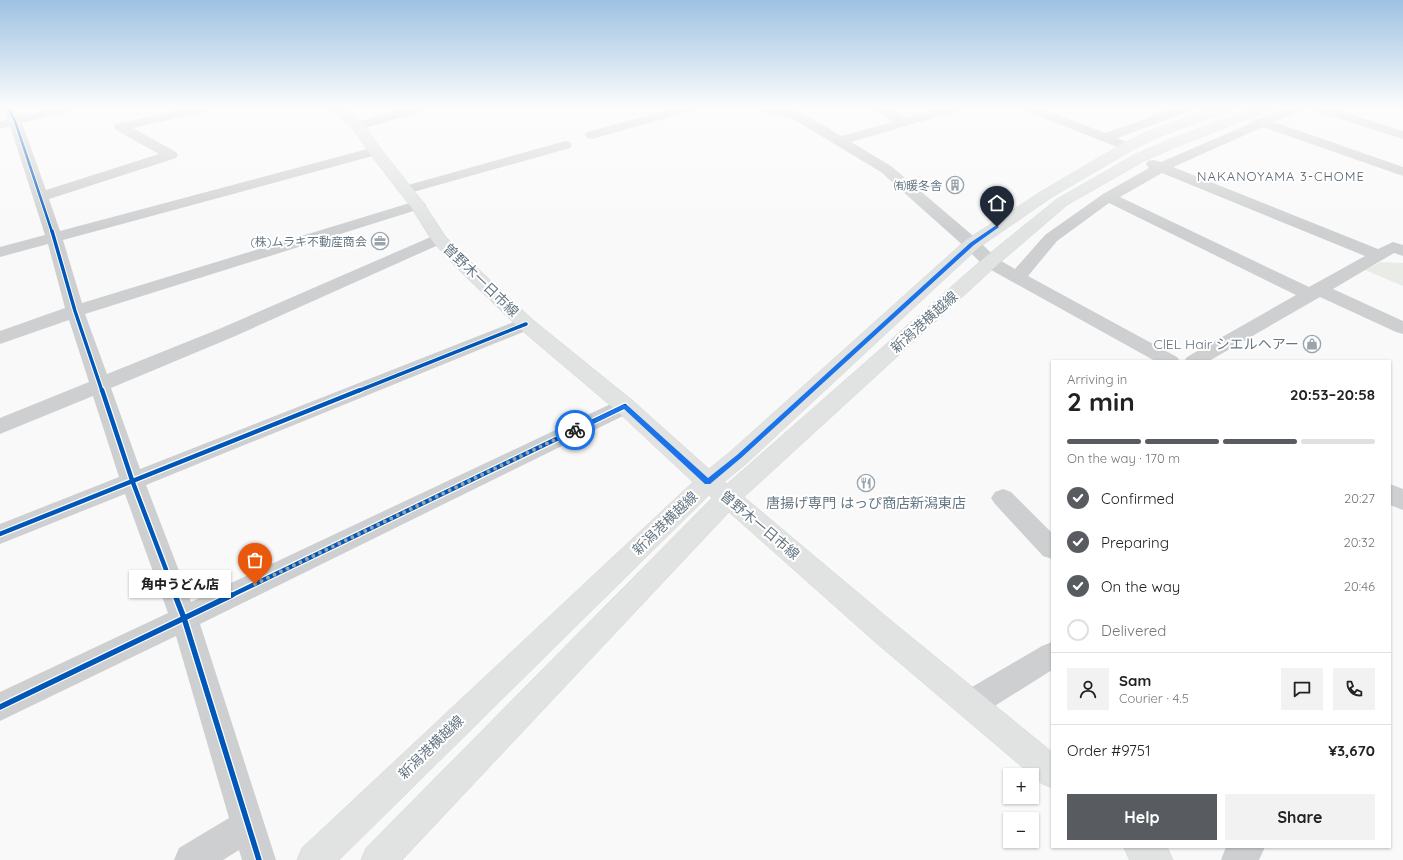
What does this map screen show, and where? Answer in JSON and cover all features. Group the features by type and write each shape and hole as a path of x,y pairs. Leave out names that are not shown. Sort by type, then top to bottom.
{"main road":[{"name":"曽野木一日市線","path":"373,148 418,205 439,239 526,324 625,406 718,490 1051,771"},
{"name":"新潟港横越線","path":"314,860 718,490 1062,202 1137,148"},
{"name":"新潟港横越線","path":"378,860 718,490 739,457 972,244 1047,194 1133,152 1150,148"},
{"path":"1142,848 1156,860"}],"street":[{"path":"21,148 41,197 76,311 132,480 184,618 259,860"},
{"path":"41,197 171,155 159,148"},
{"path":"406,190 554,148"},
{"path":"852,148 886,169 972,244 990,262 1168,360"},
{"path":"1125,148 1161,167 1394,248"},
{"path":"1017,278 1051,238 1108,197 1198,148"},
{"path":"1344,148 1403,172"},
{"path":"0,252 375,151"},
{"path":"1108,197 1315,292 1403,328"},
{"path":"0,338 76,311 418,205"},
{"path":"0,426 226,333 439,239"},
{"path":"1196,360 1394,248"},
{"path":"0,534 132,480 526,324"},
{"path":"0,707 625,406"},
{"path":"1391,494 1403,501"},
{"path":"1003,498 1051,548"},
{"path":"971,704 1051,656"},
{"path":"191,860 249,825"},
{"path":"1238,860 1247,848"}],"shaded area":[{"path":"1381,262 1403,263 1403,286 1365,270"}],"cycle path":[{"path":"24,148 54,237 75,311 132,480 184,618 259,860"},
{"path":"0,534 526,324"},
{"path":"0,707 625,406"}],"way so far":[{"path":"255,584 575,430"}],"place":[{"name":"㈲暖冬舎","path":"955,185"},
{"name":"(株)ムラキ不動産商会","path":"380,241"},
{"name":"ClEL Hair シエルヘアー","path":"1312,344"},
{"name":"唐揚げ専門 はっぴ商店新潟東店","path":"866,483"},
{"name":"角中うどん店","path":"255,584"}],"district":[{"name":"NAKANOYAMA 3-CHOME","path":"1281,176"}],"route":[{"path":"575,430 625,406 708,482 739,457 972,244 997,227"}]}
